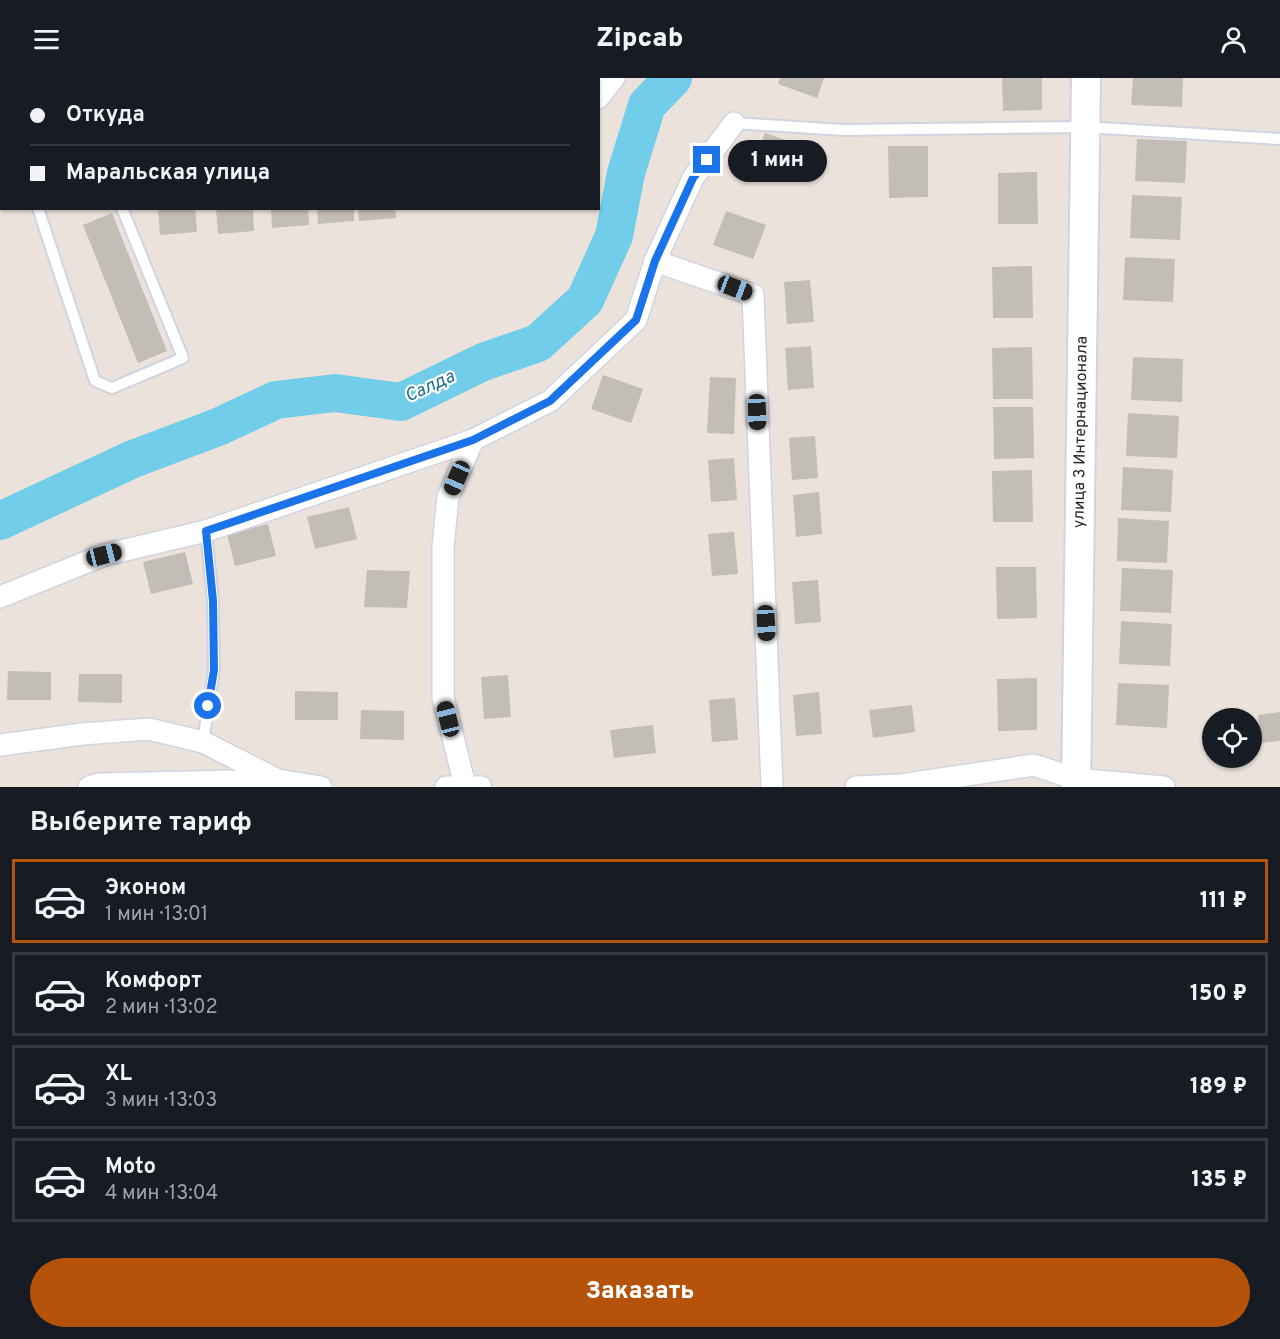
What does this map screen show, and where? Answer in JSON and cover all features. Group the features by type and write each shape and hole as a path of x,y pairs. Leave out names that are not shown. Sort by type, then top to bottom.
{"main road":[{"name":"улица 3 Интернационала","path":"1076,783 1086,78"}],"street":[{"path":"600,96 614,78"},
{"path":"0,597 104,555 206,531 473,440 550,401 636,320 655,261 693,178 734,123"},
{"path":"655,261 753,295 772,787"},
{"path":"464,787 443,697 442,547 448,497 473,440"},
{"path":"0,745 82,734 149,729 203,742 278,780"},
{"path":"856,787 901,785 1035,765 1076,783 1164,787"},
{"path":"89,787 99,784 278,780 321,787"}],"lane":[{"path":"734,123 844,130 1085,127 1280,139"},
{"path":"39,210 95,381 112,387 183,358 123,210"},
{"path":"203,742 214,670 213,601 206,531"}],"building":[{"path":"780,78 824,78 817,98 778,84"},
{"path":"1002,78 1042,78 1042,110 1003,111"},
{"path":"1133,78 1183,78 1182,107 1131,105"},
{"path":"765,133 805,147 793,180 753,166"},
{"path":"1137,139 1187,141 1185,183 1135,181"},
{"path":"888,146 928,146 928,197 889,198"},
{"path":"1037,172 1038,224 998,224 998,173"},
{"path":"1132,195 1182,197 1180,240 1130,238"},
{"path":"158,210 195,210 197,232 160,235"},
{"path":"216,210 253,210 254,231 218,234"},
{"path":"271,210 308,210 309,225 272,228"},
{"path":"317,210 354,210 354,221 318,224"},
{"path":"358,210 395,210 396,218 359,221"},
{"path":"726,211 766,225 753,259 713,245"},
{"path":"112,213 167,351 138,363 83,225"},
{"path":"1125,257 1175,259 1173,302 1123,300"},
{"path":"1032,266 1033,318 993,318 992,267"},
{"path":"810,280 814,322 787,324 784,282"},
{"path":"811,346 814,388 788,390 785,348"},
{"path":"1032,347 1033,399 993,399 992,348"},
{"path":"1133,357 1183,359 1182,402 1131,400"},
{"path":"603,375 643,389 631,423 591,409"},
{"path":"710,377 736,378 734,434 707,433"},
{"path":"993,407 1033,407 1034,458 994,459"},
{"path":"1128,413 1179,416 1177,458 1126,456"},
{"path":"815,436 818,478 792,480 789,438"},
{"path":"734,458 737,500 711,502 708,460"},
{"path":"1123,467 1173,470 1171,512 1121,510"},
{"path":"1032,470 1033,522 993,522 992,471"},
{"path":"819,492 822,534 796,537 793,495"},
{"path":"349,507 357,539 315,549 307,517"},
{"path":"1118,518 1169,521 1167,563 1117,561"},
{"path":"268,524 276,556 235,566 227,534"},
{"path":"734,532 738,574 712,576 708,534"},
{"path":"185,552 193,584 151,594 143,562"},
{"path":"996,567 1036,567 1037,618 997,619"},
{"path":"1122,568 1173,570 1171,613 1120,611"},
{"path":"367,570 410,571 407,608 364,607"},
{"path":"818,580 821,622 795,624 792,582"},
{"path":"1121,621 1172,624 1170,666 1119,664"},
{"path":"8,671 51,672 51,700 7,700"},
{"path":"79,674 122,674 122,703 78,702"},
{"path":"508,675 511,717 484,719 481,677"},
{"path":"1037,678 1037,730 998,731 997,679"},
{"path":"1118,683 1169,685 1167,728 1116,725"},
{"path":"295,691 338,692 338,720 295,720"},
{"path":"819,692 822,734 796,736 793,695"},
{"path":"735,698 738,740 712,742 709,700"},
{"path":"912,705 915,732 873,738 869,710"},
{"path":"361,710 404,711 404,740 360,739"},
{"path":"1280,712 1280,741 1262,743 1262,714"},
{"path":"653,725 656,753 614,758 610,730"}],"waterway":[{"name":"Салда","path":"0,521 133,459 218,427 276,400 335,393 401,402 483,362 538,343 585,300 614,236 626,173 647,105 673,78"}],"route":[{"path":"208,706 214,670 213,601 206,531 473,440 550,401 636,320 655,261 693,178 707,160"}]}
